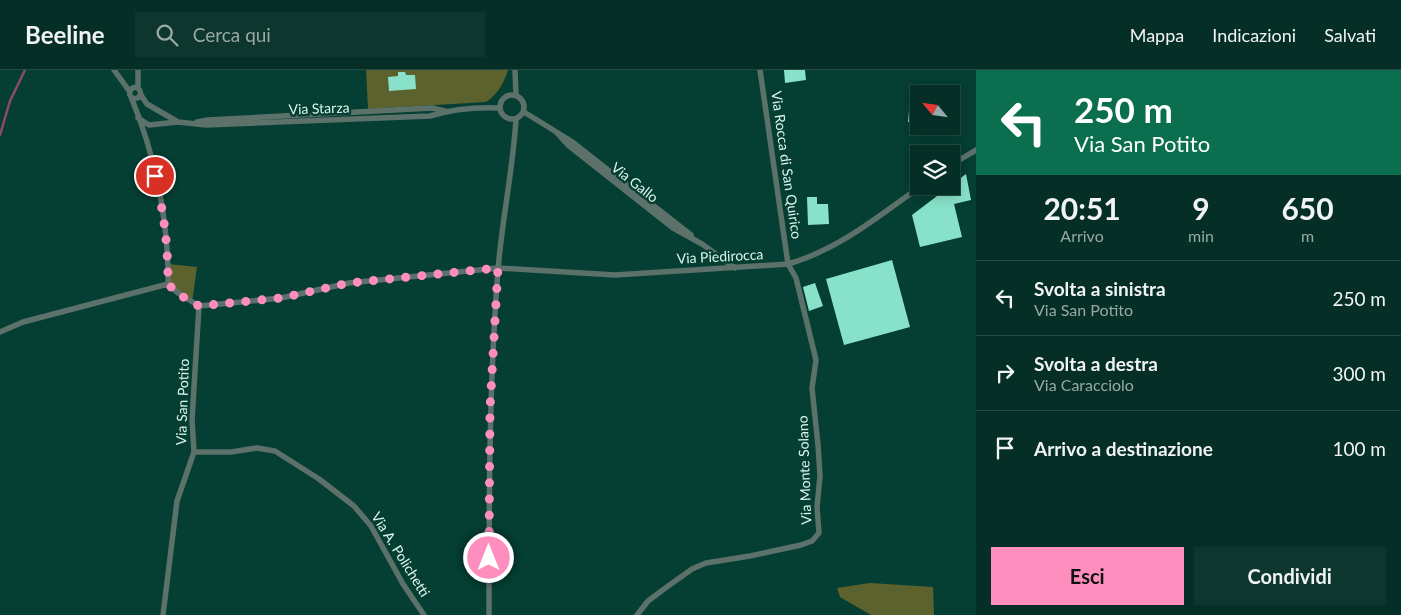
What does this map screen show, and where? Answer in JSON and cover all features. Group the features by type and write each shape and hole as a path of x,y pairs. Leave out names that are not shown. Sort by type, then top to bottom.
{"street":[{"path":"114,70 130,94 150,159 166,225 168,284 178,294 199,306 281,298 349,283 498,268"},
{"path":"130,94 136,99 140,95 138,70"},
{"path":"515,70 516,95"},
{"name":"Via Rocca di San Quirico","path":"760,70 788,264"},
{"path":"130,94 133,88 138,88"},
{"name":"Via Starza","path":"140,95 147,104 178,122"},
{"path":"508,95 516,95 523,100 524,112 516,119 503,116 500,108 503,98 508,95"},
{"name":"Via Starza","path":"138,118 150,125 178,122 192,123 208,120 432,108 447,111 483,107 500,108"},
{"name":"Via Gallo","path":"524,112 571,141 735,268"},
{"path":"489,615 490,408 498,268 515,142 516,119"},
{"path":"960,160 976,150"},
{"name":"Via Piedirocca","path":"498,268 615,275 788,264 806,259 844,239 872,222 910,194"},
{"name":"Via Monte Solano","path":"637,615 648,601 692,569 706,563 801,545 812,541 819,534 817,507 820,476 812,388 816,360 796,278 788,264"},
{"path":"0,332 23,322 168,284"},
{"name":"Via San Potito","path":"163,615 177,501 194,452 192,420 199,306"},
{"name":"Via A. Polichetti","path":"194,452 231,452 257,448 275,451 319,478 354,506 371,526 402,584 424,615"}],"green space":[{"path":"366,70 508,70 500,88 486,102 368,109"},
{"path":"168,264 197,267 192,302 168,284"},
{"path":"870,583 933,587 934,615 871,615 840,597 837,588"}],"building":[{"path":"784,70 805,70 806,80 785,83"},
{"path":"398,72 405,72 406,75 415,75 416,89 389,91 388,77 398,76"},
{"path":"909,110 910,110 910,122 908,122"},
{"path":"966,174 971,200 954,204 962,237 920,247 912,215 938,195 960,195 960,179"},
{"path":"807,197 817,197 817,204 828,204 829,224 808,225"},
{"path":"892,260 910,327 844,345 826,279"},
{"path":"815,283 823,306 809,311 803,287"}],"waterway":[{"path":"0,135 10,101 25,70"}],"route":[{"path":"155,176 166,225 168,284 178,294 199,306 281,298 349,283 498,268 490,408 489,558"}]}
